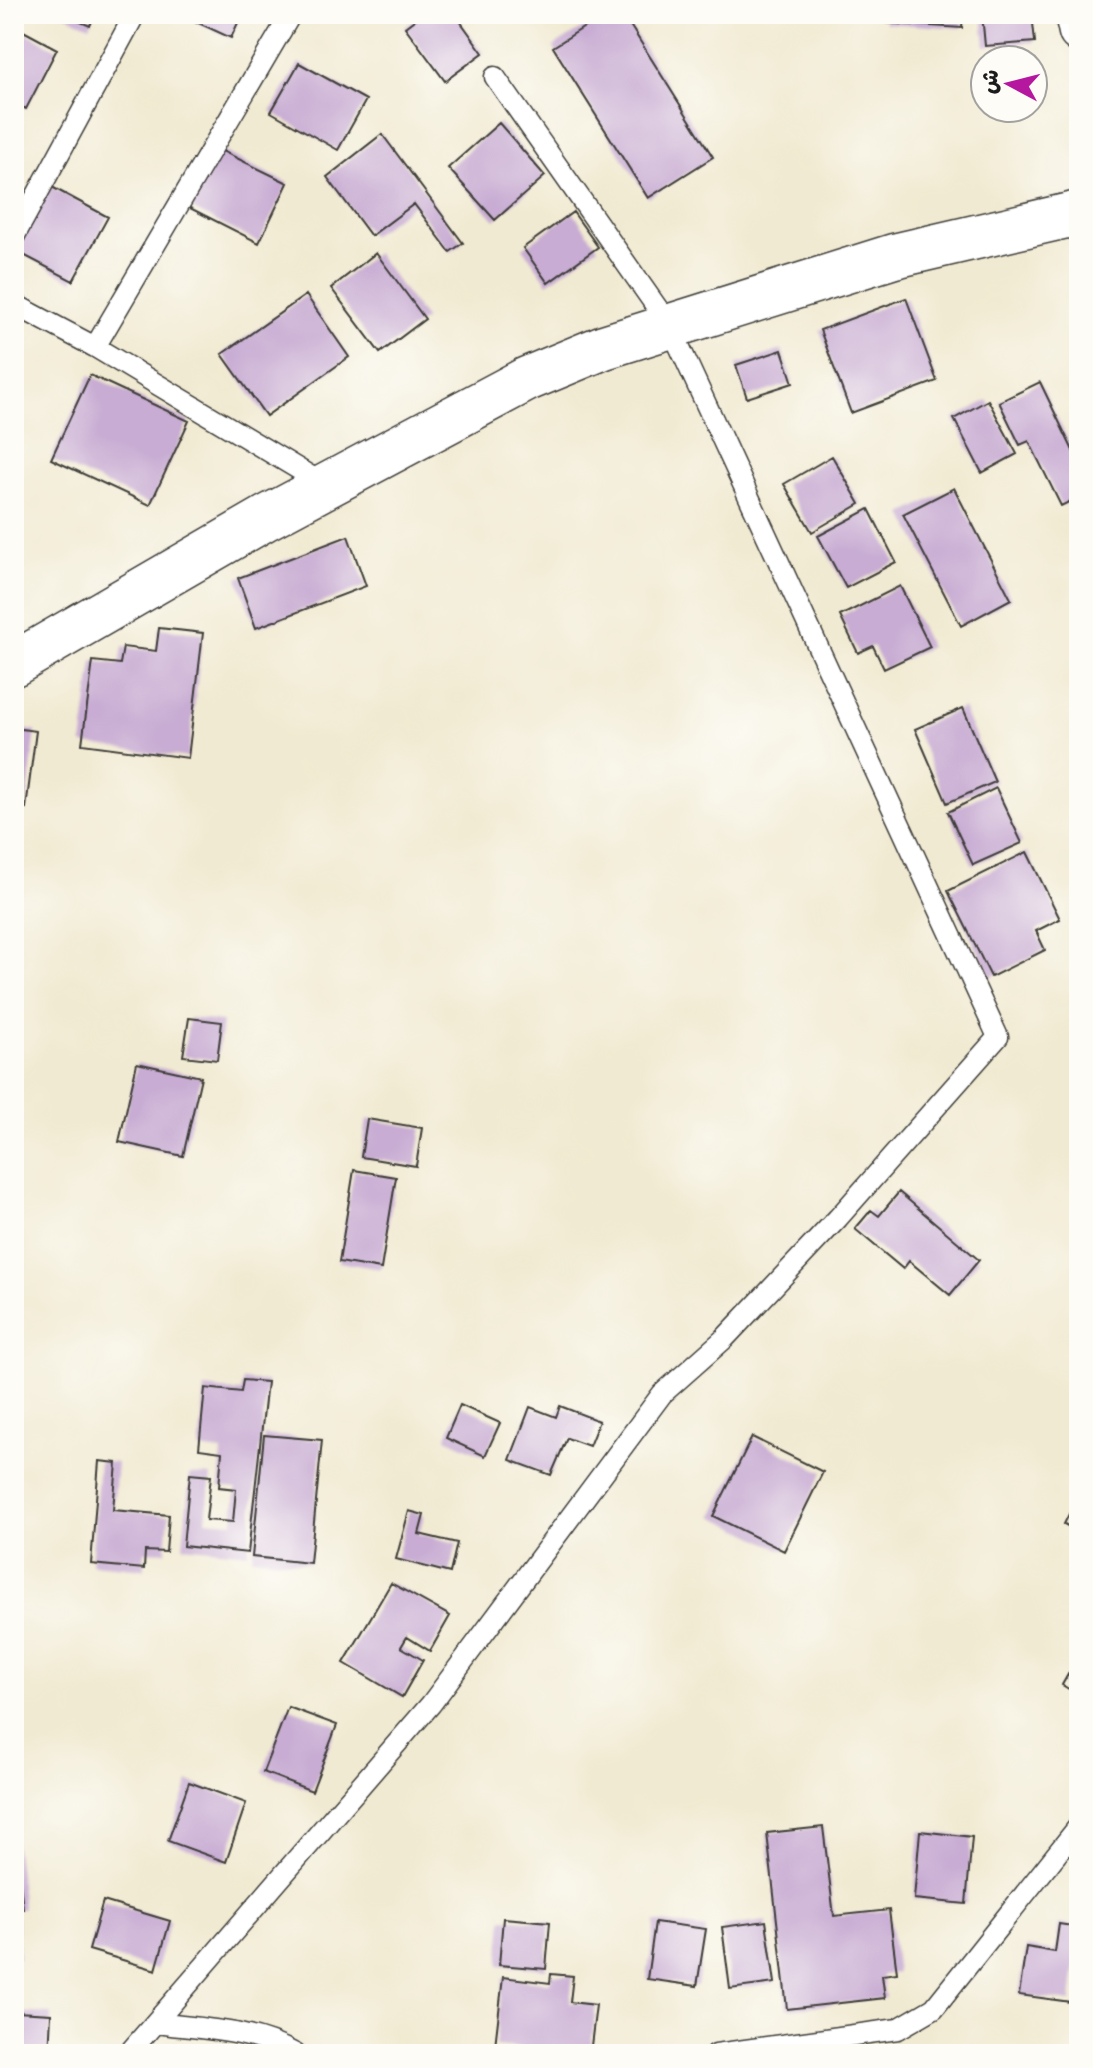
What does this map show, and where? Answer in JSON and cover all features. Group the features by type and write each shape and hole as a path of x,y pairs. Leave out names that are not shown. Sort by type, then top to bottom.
{"street":[{"path":"1075,14 1079,32"},
{"path":"14,664 325,486 527,379 604,347 894,256 1079,213"}],"lane":[{"path":"14,237 135,14"},
{"path":"95,347 291,14"},
{"path":"128,2054 431,1704 662,1394 724,1339 838,1218 998,1037 670,326 495,77"},
{"path":"14,304 95,347 325,486"},
{"path":"716,2054 898,2029 934,2008 1079,1826"},
{"path":"155,2023 233,2033 277,2043 295,2054"}],"building":[{"path":"62,14 95,14 90,26"},
{"path":"179,14 242,14 231,38"},
{"path":"422,14 455,14 483,53 445,81 405,27"},
{"path":"605,14 623,14 713,157 648,198 553,47"},
{"path":"885,14 963,14 962,28 885,23"},
{"path":"982,14 1032,14 1035,42 985,44"},
{"path":"14,26 57,49 26,109 14,103"},
{"path":"299,63 366,100 338,150 271,112"},
{"path":"499,123 545,176 495,220 448,168"},
{"path":"382,134 463,243 450,252 414,204 371,236 327,177"},
{"path":"214,147 288,183 259,243 186,206"},
{"path":"50,186 108,217 73,281 16,251"},
{"path":"573,212 598,247 548,283 523,248"},
{"path":"376,253 425,319 380,353 331,288"},
{"path":"306,295 349,357 266,416 222,354"},
{"path":"906,298 937,381 851,413 820,330"},
{"path":"782,350 793,383 747,398 736,365"},
{"path":"90,375 189,421 150,505 51,459"},
{"path":"1040,382 1079,463 1079,497 1061,506 1029,441 1020,445 999,402"},
{"path":"988,400 1017,454 982,473 954,419"},
{"path":"832,456 860,504 812,532 784,484"},
{"path":"954,488 1011,599 961,626 903,514"},
{"path":"869,509 896,562 846,588 818,536"},
{"path":"348,536 366,586 256,628 238,578"},
{"path":"900,586 930,647 884,669 873,646 858,653 840,616"},
{"path":"159,628 203,633 188,758 82,744 93,661 120,664 123,647 156,651"},
{"path":"963,708 995,782 947,803 915,729"},
{"path":"14,728 36,731 26,808 14,806"},
{"path":"996,788 1022,843 973,865 948,812"},
{"path":"1027,852 1060,919 1036,931 1045,950 991,977 948,891"},
{"path":"189,1018 222,1022 217,1060 183,1056"},
{"path":"137,1063 201,1077 183,1156 119,1142"},
{"path":"367,1119 422,1128 416,1166 361,1157"},
{"path":"354,1170 396,1177 381,1269 339,1262"},
{"path":"899,1192 979,1260 950,1295 909,1261 903,1269 855,1229 871,1210 879,1216"},
{"path":"243,1380 267,1382 248,1553 183,1546 190,1474 211,1476 206,1520 233,1522 236,1489 219,1487 222,1452 199,1449 205,1388 241,1392"},
{"path":"460,1405 500,1423 485,1456 446,1438"},
{"path":"560,1406 599,1421 589,1446 567,1438 551,1475 510,1460 530,1407 556,1417"},
{"path":"264,1435 322,1440 310,1563 252,1557"},
{"path":"752,1437 823,1472 784,1551 713,1516"},
{"path":"99,1461 117,1463 113,1510 169,1515 166,1552 145,1551 144,1569 91,1564"},
{"path":"1079,1494 1079,1532 1064,1524"},
{"path":"409,1511 424,1515 419,1534 457,1543 450,1573 396,1559"},
{"path":"391,1583 450,1616 430,1651 407,1637 401,1647 423,1660 402,1697 344,1663"},
{"path":"1079,1655 1079,1695 1062,1685"},
{"path":"288,1707 337,1725 312,1791 263,1772"},
{"path":"189,1782 246,1803 226,1862 168,1841"},
{"path":"823,1827 834,1916 889,1910 897,1973 882,1975 885,1998 787,2009 767,1833"},
{"path":"920,1831 972,1837 966,1904 914,1899"},
{"path":"14,1832 23,1909 14,1909"},
{"path":"103,1901 170,1921 156,1970 89,1950"},
{"path":"14,1916 17,1916 19,1958 14,1959"},
{"path":"503,1918 550,1922 546,1969 499,1965"},
{"path":"766,1921 775,1983 730,1989 722,1927"},
{"path":"655,1922 706,1929 697,1986 647,1979"},
{"path":"1059,1924 1079,1927 1071,2002 1019,1995 1026,1947 1055,1952"},
{"path":"551,1974 573,1976 570,2002 596,2005 590,2054 495,2046 503,1977 550,1983"},
{"path":"16,2012 51,2014 49,2054 14,2054"}]}
